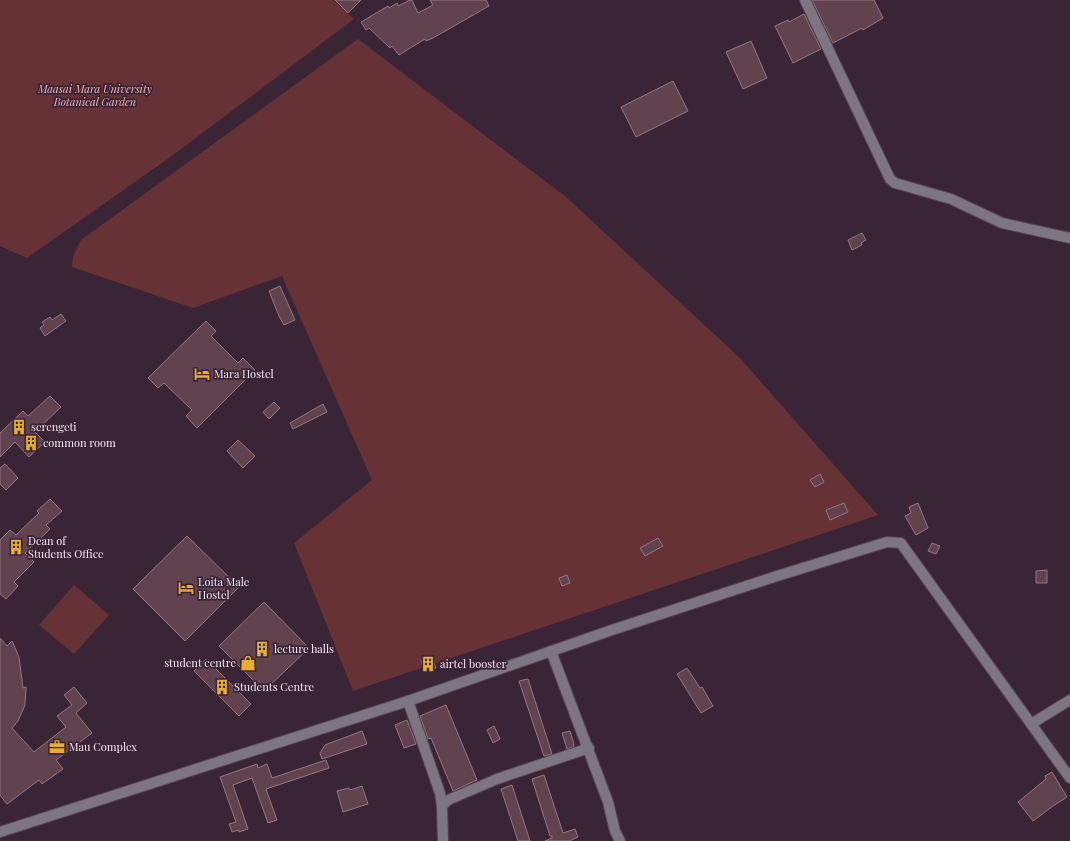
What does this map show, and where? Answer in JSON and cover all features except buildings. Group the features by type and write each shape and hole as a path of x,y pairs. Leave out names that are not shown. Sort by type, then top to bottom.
{"street":[{"path":"805,0 890,179 895,183 951,199 1002,223 1070,238"},
{"path":"0,832 408,701 627,625 887,542 901,543 1070,778"},
{"path":"552,651 589,748 608,802 615,830 620,841"},
{"path":"1031,724 1070,700"},
{"path":"408,701 440,793 443,841"},
{"path":"442,806 448,800 497,779 589,748"}],"green space":[{"name":"Maasai Mara University Botanical Garden","path":"0,0 333,0 354,19 169,158 27,258 0,246"},
{"path":"358,39 566,197 739,357 878,515 353,691 294,543 372,480 282,276 193,308 72,267 73,256 81,240"},
{"path":"74,585 109,615 74,654 39,625"}],"place":[{"name":"Mara Hostel","path":"202,374"},
{"name":"serengeti","path":"19,427"},
{"name":"common room","path":"31,443"},
{"name":"Dean of Students Office","path":"16,547"},
{"name":"Loita Male Hostel","path":"186,588"},
{"name":"lecture halls","path":"262,649"},
{"name":"student centre","path":"248,663"},
{"name":"airtel booster","path":"428,664"},
{"name":"Students Centre","path":"222,687"},
{"name":"Mau Complex","path":"57,747"}]}
